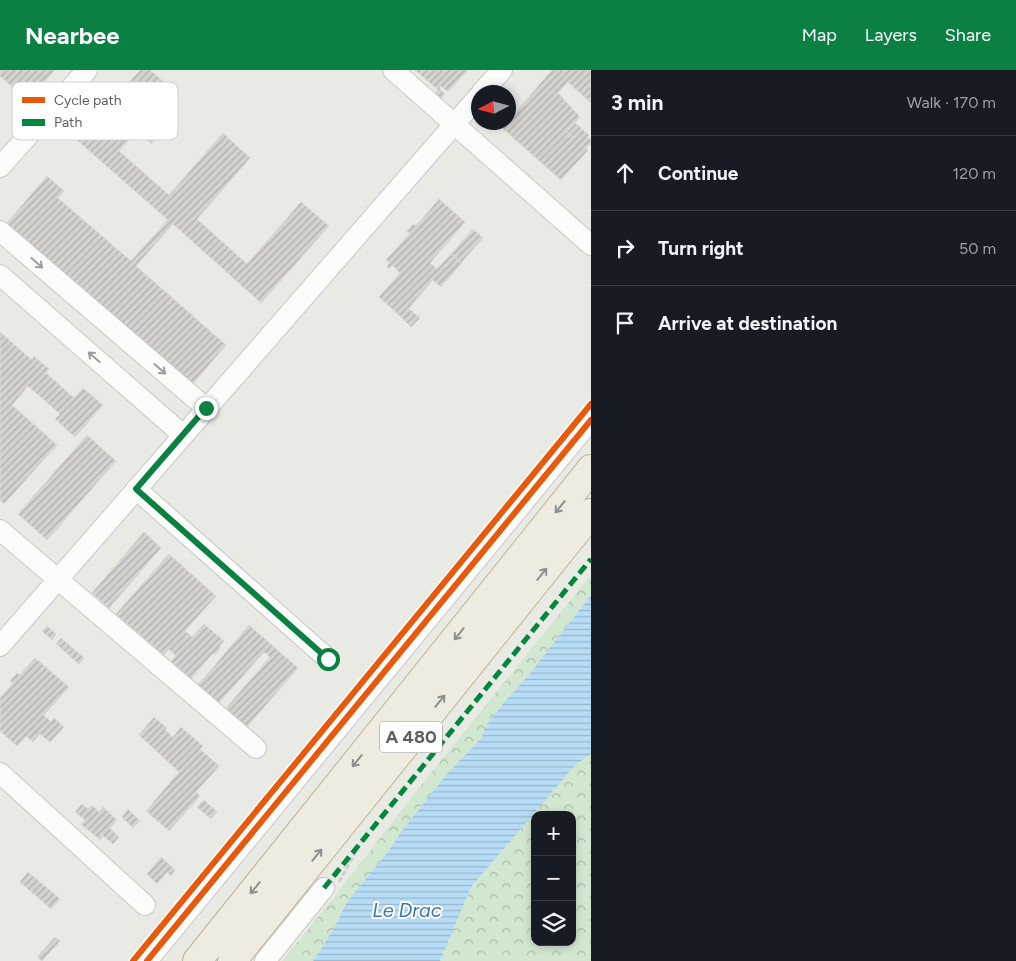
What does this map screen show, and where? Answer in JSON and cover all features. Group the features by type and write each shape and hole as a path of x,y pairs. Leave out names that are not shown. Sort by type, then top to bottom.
{"highway":[{"name":"A 480","path":"197,961 591,469"},
{"name":"A 480","path":"252,956 591,513"}],"street":[{"path":"76,82 87,70"},
{"path":"393,70 591,245"},
{"path":"488,85 502,70"},
{"path":"0,646 471,105"},
{"path":"0,167 24,140"},
{"path":"0,231 206,408"},
{"path":"0,275 183,435"},
{"path":"147,961 591,420"},
{"path":"136,489 328,659"},
{"path":"0,530 256,748"},
{"path":"0,772 145,905"},
{"path":"252,956 324,888"}],"green space":[{"path":"591,575 591,595 528,676 488,723 481,738 447,774 347,902 334,928 313,961 282,961 426,779"},
{"path":"591,754 591,961 440,961 471,887 531,816 531,946 576,946 576,811 535,811 576,763"}],"water":[{"name":"Le Drac","path":"591,595 591,754 576,764 536,811 531,811 531,817 471,887 440,961 313,961 334,928 347,902 447,774 481,738 488,723 506,700 528,676"}],"building":[{"path":"0,70 55,70 45,82 12,82 12,87 0,76"},
{"path":"140,70 150,70 164,82 129,82"},
{"path":"415,70 468,70 448,92 441,86 439,88 445,94 438,102 433,96 438,90"},
{"path":"552,70 591,70 591,103 568,82 558,93 580,117 567,132 574,138 582,129 589,135 587,137 591,140 591,144 586,148 588,150 561,180 504,130 516,130 516,112"},
{"path":"575,123 582,129 574,138 567,132"},
{"path":"223,133 250,158 197,219 247,264 301,202 329,226 261,303 173,224 136,266 226,345 191,386 6,224 47,176 64,191 58,198 131,261 168,220 77,140 129,140 119,151 169,195"},
{"path":"439,199 465,222 430,263 437,269 451,254 462,263 441,287 433,280 401,317 379,297 400,273 392,265 389,269 387,266 390,263 386,260 410,233 407,231 413,224 416,226"},
{"path":"473,229 483,238 461,263 451,254"},
{"path":"408,308 420,318 411,327 401,317"},
{"path":"0,332 32,360 34,356 49,369 46,373 74,398 83,388 103,405 75,437 55,419 60,414 28,386 12,405 57,445 4,504 0,500"},
{"path":"87,435 116,461 47,540 18,514"},
{"path":"144,532 161,548 109,608 92,593"},
{"path":"169,554 216,596 185,631 192,637 204,624 224,641 216,654 213,653 191,679 171,661 176,656 169,649 164,655 116,614"},
{"path":"249,625 298,668 246,728 225,709 270,657 264,652 218,704 198,685"},
{"path":"47,626 56,634 52,640 42,631"},
{"path":"61,638 84,658 79,664 56,644"},
{"path":"35,658 69,687 44,715 51,722 54,718 64,727 50,742 40,734 33,742 26,736 17,746 0,731 0,698 13,683 10,681 17,673 20,675"},
{"path":"154,717 167,728 165,730 173,737 181,727 203,746 200,749 219,766 196,792 200,796 169,831 146,811 179,772 139,735"},
{"path":"204,800 217,812 211,819 197,807"},
{"path":"82,804 88,809 92,805 99,812 103,807 117,820 110,828 119,837 113,844 103,836 100,840 81,824 85,820 75,812"},
{"path":"128,809 140,821 133,828 122,817"},
{"path":"161,857 175,870 171,876 167,872 157,884 147,874"},
{"path":"28,872 60,899 51,909 20,882"},
{"path":"55,937 60,941 42,961 37,957"}],"marked path":[{"path":"324,888 591,559"}],"cycle path":[{"path":"133,961 591,404"},
{"path":"147,961 591,420"}],"route":[{"path":"206,408 136,489 328,659"}]}
